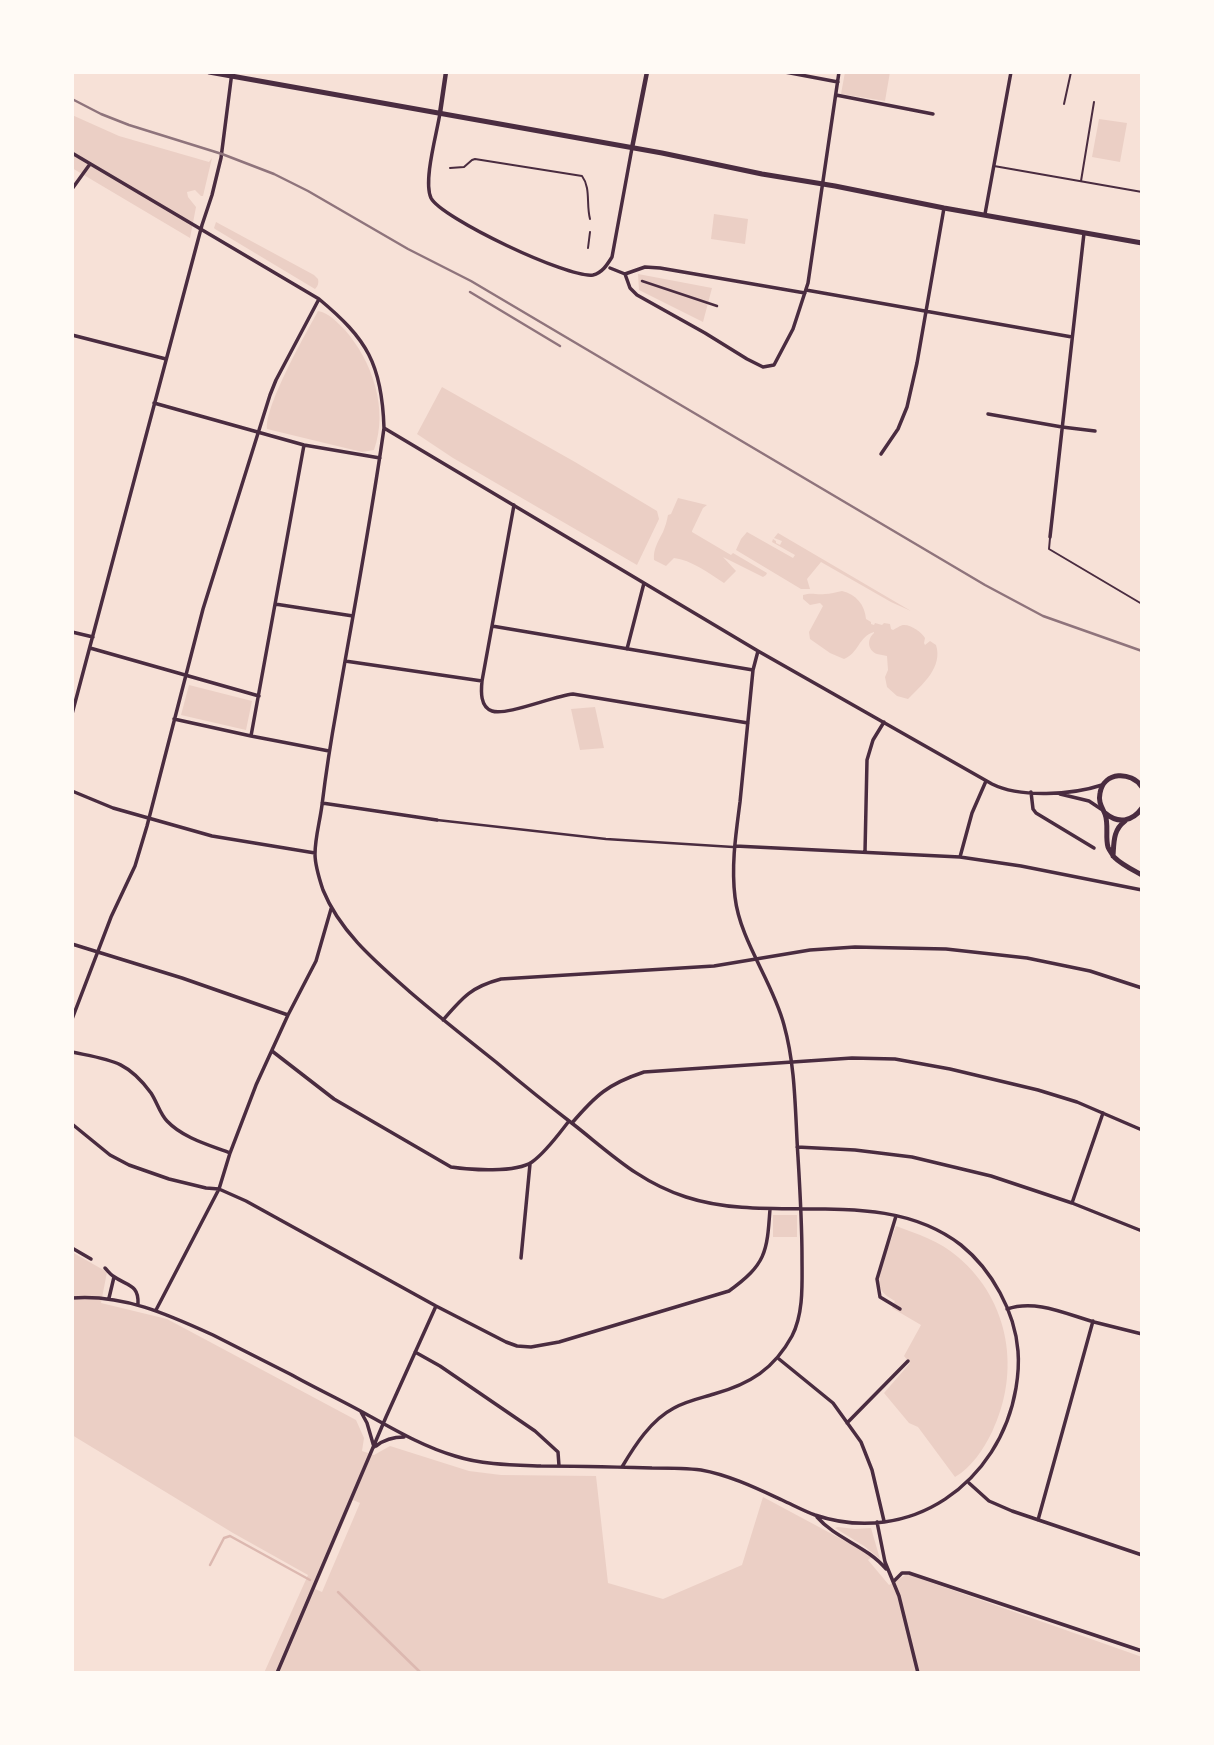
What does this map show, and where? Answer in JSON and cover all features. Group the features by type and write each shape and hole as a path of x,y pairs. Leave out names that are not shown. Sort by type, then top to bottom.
{"main road":[{"path":"209,72 232,74 1142,243"},
{"path":"1142,787 1133,778 1122,775 1111,778 1103,785 1099,797 1104,811 1108,848 1113,856 1142,875"},
{"path":"1113,856 1114,835 1120,825 1137,815 1142,808"},
{"path":"1104,811 1115,820 1135,817 1142,819"}],"street":[{"path":"446,72 429,179 430,193 435,204 443,210 523,254 552,266 583,274 594,274 610,268 625,274 645,267 660,268 1072,337"},
{"path":"602,270 614,251 648,72"},
{"path":"785,72 838,82"},
{"path":"625,274 630,288 637,295 763,367 774,365 793,329 806,292 839,72"},
{"path":"985,215 1011,72"},
{"path":"72,714 214,187 221,158 232,74"},
{"path":"836,95 933,114"},
{"path":"72,153 319,299 343,319 375,366 383,403 384,428 315,853 317,871 331,907 363,949 443,1020 635,1174 664,1189 700,1202 736,1207 853,1210 896,1216 930,1227 962,1246 982,1266 1001,1294 1016,1335 1018,1369 1013,1404 1001,1436 968,1483 935,1506 909,1516 877,1522 848,1522 816,1515 726,1476 704,1471 500,1465 463,1459 407,1437 250,1353 156,1310 108,1298 72,1298"},
{"path":"72,189 90,164"},
{"path":"881,454 898,429 907,407 944,208"},
{"path":"1050,537 1084,233"},
{"path":"609,262 610,268"},
{"path":"642,281 717,306"},
{"path":"72,1019 111,917 135,866 203,609 222,554 257,432 276,380 319,299"},
{"path":"72,335 166,359"},
{"path":"155,403 304,444 380,458"},
{"path":"988,414 1095,430"},
{"path":"384,428 758,651 997,787 1011,791 1054,793 1082,791 1103,785"},
{"path":"251,736 304,444"},
{"path":"513,505 482,681 484,705 491,711 505,712 573,694 748,723"},
{"path":"627,649 644,583"},
{"path":"275,604 353,616"},
{"path":"492,626 753,670"},
{"path":"72,632 93,637"},
{"path":"90,648 259,696"},
{"path":"622,1467 650,1427 673,1408 734,1389 758,1377 778,1359 793,1333 800,1306 801,1208 792,1062 784,1024 774,995 739,917 733,880 753,670 758,651"},
{"path":"345,661 482,681"},
{"path":"174,719 330,751"},
{"path":"865,852 867,760 873,740 884,722"},
{"path":"960,857 972,813 986,781"},
{"path":"72,792 113,808 212,836 315,853"},
{"path":"1031,792 1036,813 1094,848"},
{"path":"1054,793 1089,801 1104,811"},
{"path":"322,803 437,820 606,839 960,857 1142,890"},
{"path":"156,1310 219,1189 256,1085 316,961 331,907"},
{"path":"72,944 288,1015"},
{"path":"443,1020 465,995 481,985 501,979 714,966 810,950 855,947 946,949 1027,958 1090,971 1142,991"},
{"path":"272,1051 334,1098 451,1167 464,1169 512,1168 530,1164 603,1091 620,1080 643,1072 852,1058 895,1059 1038,1090 1077,1102 1142,1130"},
{"path":"72,1052 123,1065 139,1077 153,1096 165,1120 180,1133 230,1153"},
{"path":"1072,1203 1103,1113"},
{"path":"72,1124 110,1155 129,1165 169,1179 219,1189 246,1201 436,1306 496,1338 517,1346 543,1345 574,1338 729,1291 747,1278 762,1259 768,1238 770,1209"},
{"path":"797,1147 912,1157 991,1176 1072,1203 1142,1231"},
{"path":"521,1258 530,1164"},
{"path":"896,1216 877,1279 880,1297 900,1309"},
{"path":"72,1248 91,1259"},
{"path":"105,1268 135,1290 139,1295 138,1304"},
{"path":"108,1298 114,1276"},
{"path":"1007,1309 1029,1305 1048,1308 1142,1334"},
{"path":"277,1673 436,1306"},
{"path":"1038,1520 1093,1321"},
{"path":"415,1352 535,1431 558,1452 559,1466"},
{"path":"778,1359 833,1403 861,1442 872,1469 884,1521"},
{"path":"847,1423 908,1361"},
{"path":"360,1410 374,1447"},
{"path":"374,1447 385,1440 407,1437"},
{"path":"968,1483 989,1501 1142,1555"},
{"path":"816,1515 825,1526 844,1540 870,1554 894,1581 918,1673"},
{"path":"877,1522 888,1572"},
{"path":"894,1581 898,1576 909,1573 1142,1651"}],"lane":[{"path":"1064,104 1071,72"},
{"path":"1080,183 1094,102"},
{"path":"450,168 464,167 475,159 582,176 587,186 590,219"},
{"path":"993,166 1142,192"},
{"path":"587,248 590,232"},
{"path":"1050,537 1049,549 1142,604"}],"shaded area":[{"path":"845,72 890,72 885,101 841,94"},
{"path":"72,115 119,136 209,162 212,158 203,196 195,190 187,192 196,207 190,238 72,168"},
{"path":"1099,119 1127,123 1120,162 1092,157"},
{"path":"714,214 748,219 745,244 711,239"},
{"path":"216,222 314,275 318,279 317,287 315,289 215,229"},
{"path":"638,274 712,288 703,322 639,290"},
{"path":"318,311 329,316 345,330 355,342 370,371 379,402 380,418 374,450 362,452 267,429 279,387"},
{"path":"442,387 657,511 659,519 637,565 453,458 417,434"},
{"path":"678,498 707,505 692,532 731,555 733,553 767,573 766,575 763,577 723,557 736,571 724,583 687,561 674,558 666,566 654,560 655,549 668,515"},
{"path":"747,532 793,558 795,555 772,542 773,539 780,545 782,541 774,538 778,533 911,611 821,562 807,579 810,589 801,589 736,550"},
{"path":"842,591 859,601 866,619 871,624 890,624 893,630 902,625 909,626 925,638 925,645 930,641 936,645 937,661 934,668 908,699 897,696 887,687 887,656 877,654 870,647 869,641 874,632 865,637 853,653 844,659 810,639 809,632 823,606 820,603 810,605 803,599 803,595"},
{"path":"189,685 252,701 246,730 181,715"},
{"path":"595,707 604,748 580,750 571,709"},
{"path":"773,1215 797,1215 797,1237 773,1237"},
{"path":"896,1226 944,1247 976,1275 989,1294 1005,1338 1008,1362 1001,1409 981,1452 955,1477 918,1427 909,1423 884,1393 910,1363 904,1356 921,1325 892,1308 895,1301 883,1292 877,1278"},
{"path":"72,1252 107,1272 101,1303 167,1319 356,1420 364,1438 362,1451 374,1455 390,1446 469,1471 501,1475 596,1476 608,1583 663,1599 742,1565 763,1497 873,1556 868,1560 889,1585 907,1574 1142,1657 1142,1673 264,1673 308,1575 233,1533 72,1435","holes":["353,1500 360,1503 322,1592 315,1589"]},
{"path":"835,1528 871,1528 880,1559"}],"waterway":[{"path":"210,1565 224,1538 230,1536 310,1580"},
{"path":"338,1592 421,1673"}],"railway":[{"path":"72,99 129,125 222,154 274,174 308,191 408,249 471,281 985,585 1043,616 1142,651"},
{"path":"470,292 560,346"}]}
